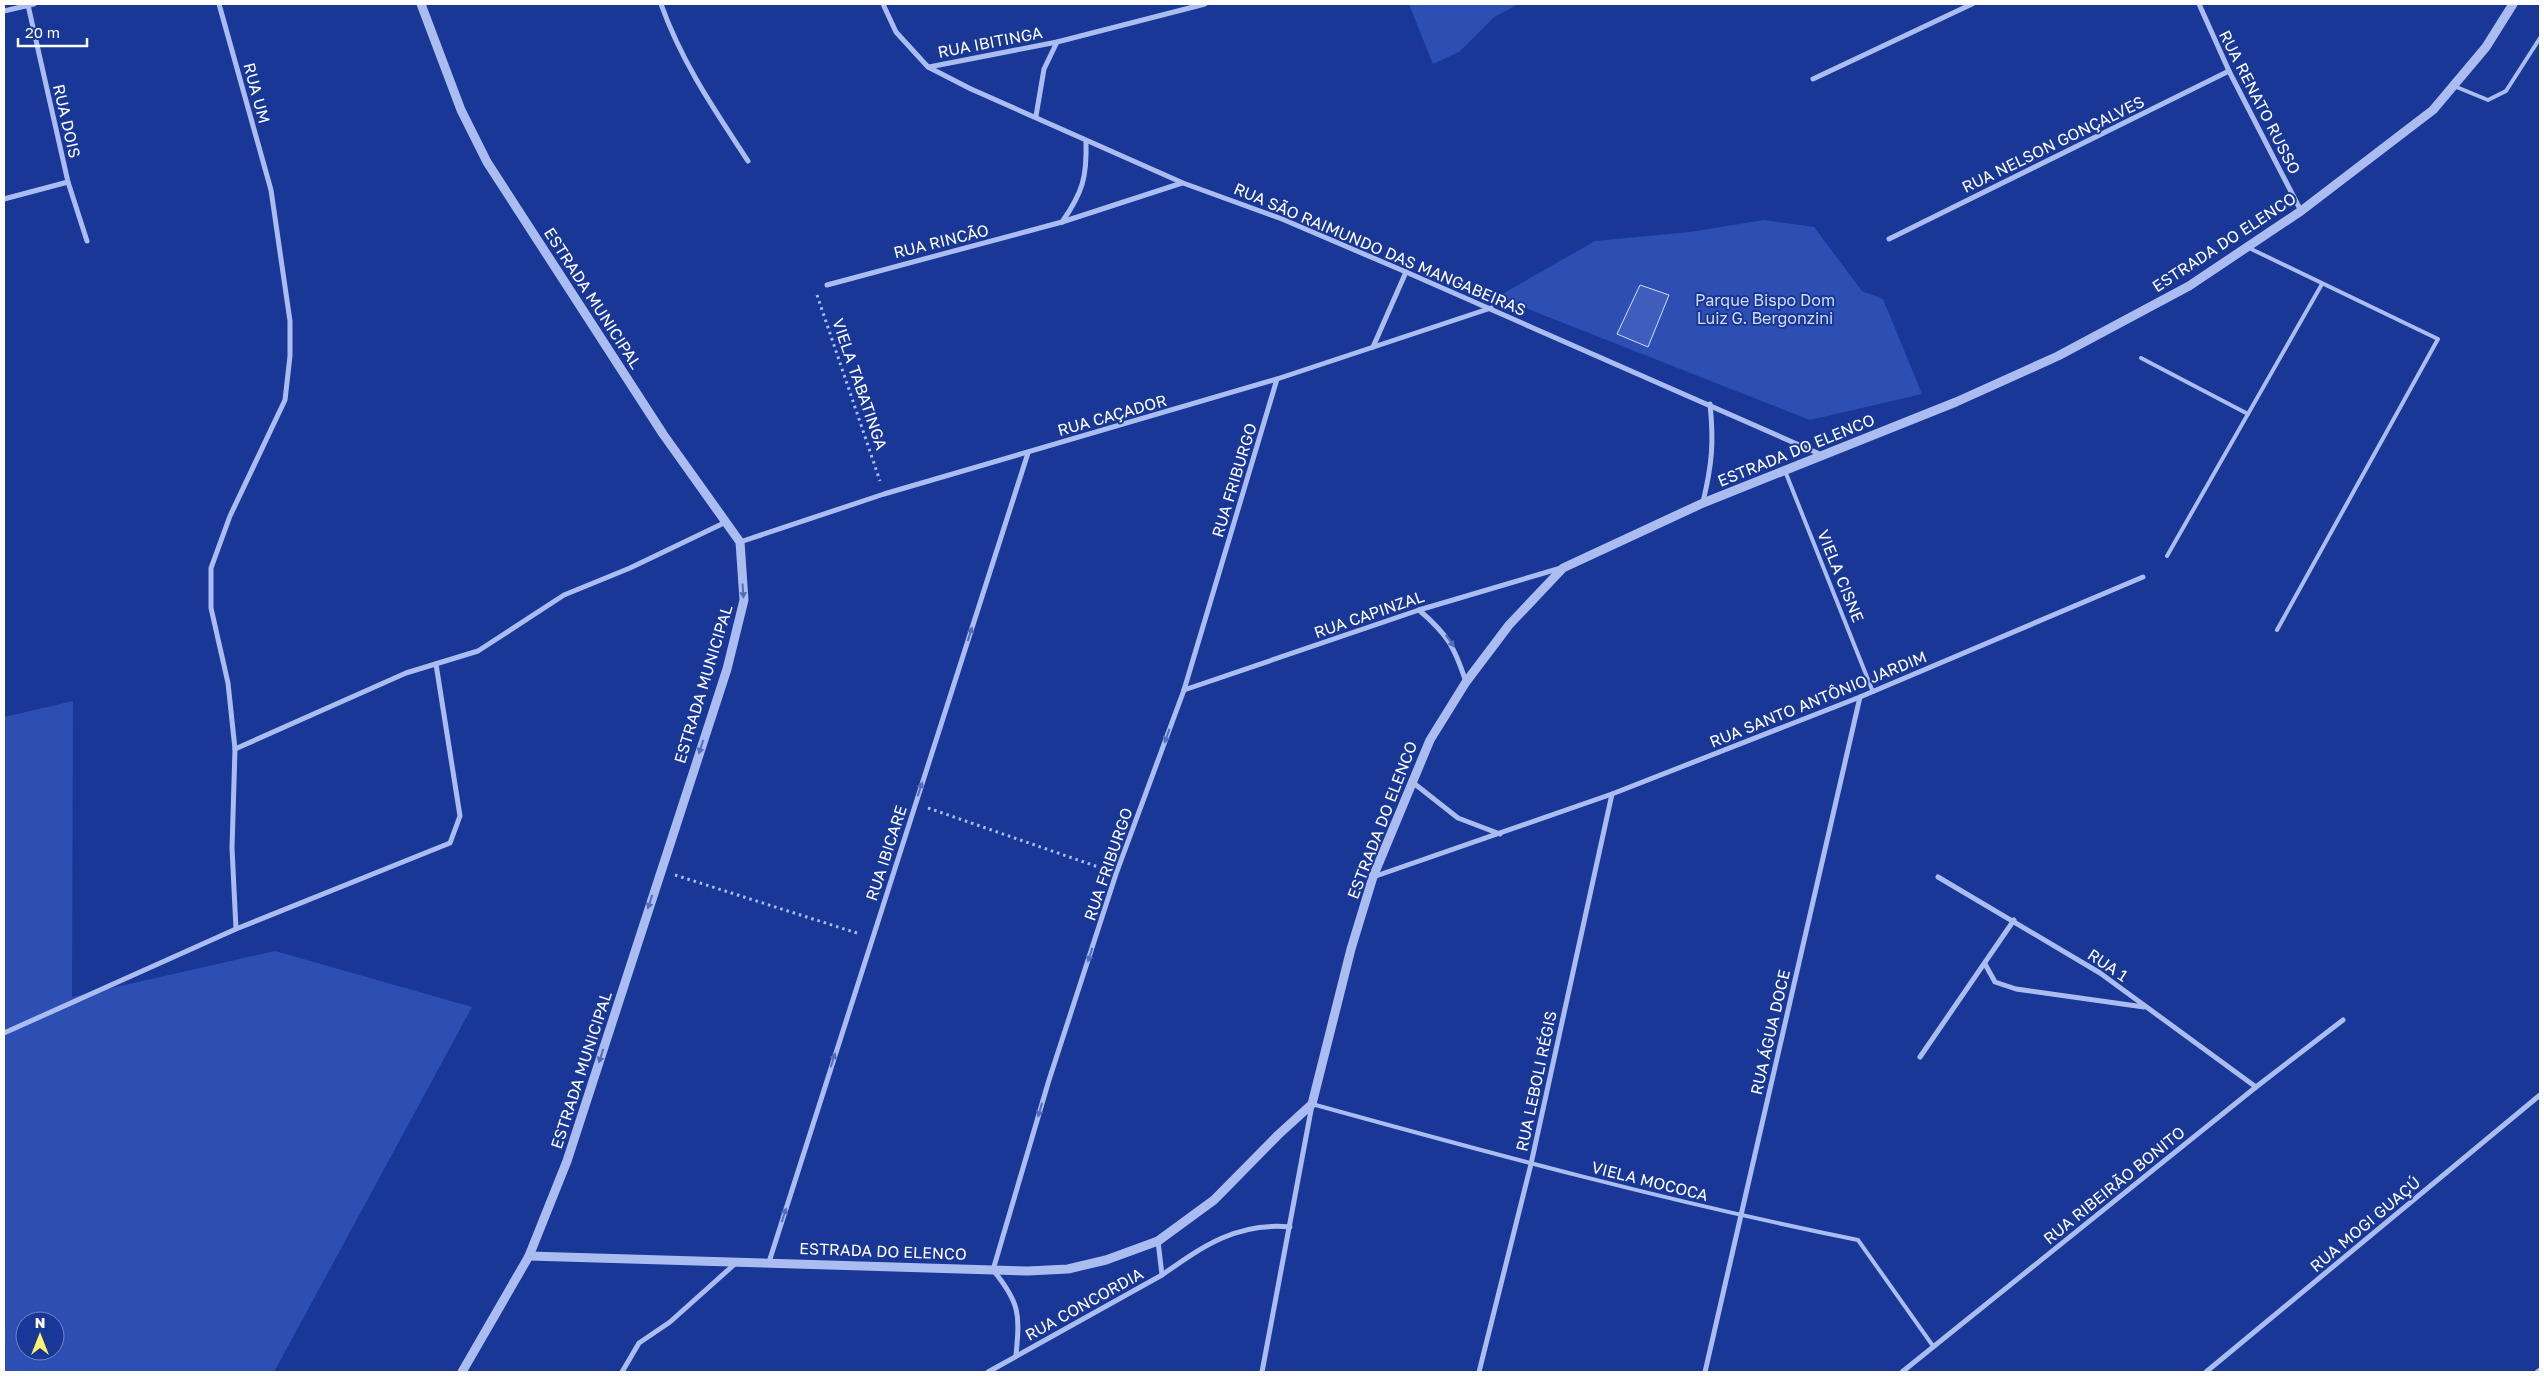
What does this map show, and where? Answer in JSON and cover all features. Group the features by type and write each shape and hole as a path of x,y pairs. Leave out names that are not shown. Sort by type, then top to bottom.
{"street":[{"path":"4,11 34,4"},
{"name":"RUA UM","path":"220,4 270,190 290,321 289,379 285,400 227,525 211,568 209,587 211,608 228,683 235,749 232,848 236,929"},
{"name":"ESTRADA MUNICIPAL","path":"422,4 461,110 487,162 663,434 740,542 744,600 739,628 567,1161 529,1256"},
{"path":"661,4 674,39 698,85 748,161"},
{"path":"883,4 896,32 928,67"},
{"name":"RUA IBITINGA","path":"928,67 1057,42 1205,4"},
{"path":"1813,79 1972,4"},
{"name":"RUA RENATO RUSSO","path":"2199,4 2229,71 2302,210"},
{"name":"ESTRADA DO ELENCO","path":"1262,1372 1312,1104 1351,949 1373,877 1411,781 1430,740 1466,682 1509,625 1563,568 1703,503 1956,402 2058,356 2189,286 2302,210 2433,110 2486,47 2513,4"},
{"name":"RUA DOIS","path":"28,5 68,182 87,241"},
{"name":"RUA IBITINGA","path":"1036,116 1044,69 1057,42"},
{"name":"RUA SÃO RAIMUNDO DAS MANGABEIRAS","path":"928,67 971,89 1036,116 1086,141 1183,183 1282,219 1491,308 1823,455"},
{"name":"RUA NELSON GONÇALVES","path":"1889,239 2229,71"},
{"path":"1062,222 1076,202 1084,185 1087,168 1086,141"},
{"path":"4,199 68,182"},
{"name":"RUA RINCÃO","path":"827,285 1062,222 1183,183"},
{"path":"1373,347 1406,272"},
{"name":"RUA CAÇADOR","path":"740,542 884,494 1277,380 1491,308"},
{"name":"RUA FRIBURGO","path":"994,1270 1049,1080 1116,874 1184,690 1277,380"},
{"path":"1703,503 1712,464 1714,440 1710,404"},
{"name":"RUA IBICARE","path":"769,1262 1028,452"},
{"path":"235,749 406,673 478,651 564,595 630,568 726,521"},
{"name":"RUA CAPINZAL","path":"1184,690 1419,610 1563,568"},
{"name":"RUA SANTO ANTÔNIO JARDIM","path":"1373,877 1612,794 1873,692 2143,577"},
{"path":"1419,610 1440,628 1455,649 1466,682"},
{"path":"4,1032 236,929 450,843 460,816 436,664"},
{"name":"RUA ÁGUA DOCE","path":"1705,1372 1860,697"},
{"path":"1411,781 1458,818 1500,834"},
{"name":"RUA LEBOLI RÉGIS","path":"1479,1372 1530,1164 1612,794"},
{"name":"RUA 1","path":"1938,877 2014,920 2100,973 2256,1087"},
{"path":"1920,1057 2014,920"},
{"path":"1985,964 1995,982 2016,988 2146,1008"},
{"name":"RUA RIBEIRÃO BONITO","path":"1902,1372 2256,1087 2343,1020"},
{"name":"RUA MOGI GUAÇÚ","path":"2206,1372 2540,1095"},
{"name":"ESTRADA DO ELENCO","path":"529,1256 1028,1271 1068,1269 1106,1260 1158,1241 1214,1200 1278,1135 1312,1104"},
{"path":"1162,1275 1220,1237 1269,1225 1290,1227"},
{"name":"RUA CONCORDIA","path":"988,1372 1162,1275 1158,1241"},
{"path":"462,1372 529,1256"},
{"path":"622,1372 639,1343 670,1322 738,1262"},
{"path":"994,1270 1007,1287 1017,1306 1020,1321 1016,1355"}],"lane":[{"path":"2454,86 2488,100 2506,91 2540,38"},
{"path":"2247,247 2438,339 2278,630"},
{"path":"2167,556 2322,284"},
{"path":"2141,358 2248,414"},
{"name":"VIELA CISNE","path":"1785,470 1873,692"},
{"name":"VIELA MOCOCA","path":"1312,1104 1530,1164 1740,1217 1858,1240 1934,1346"}],"path":[{"name":"VIELA TABATINGA","path":"827,285 817,295 884,494"},
{"path":"916,804 1116,874"},
{"path":"660,870 872,938"}],"green space":[{"path":"1409,4 1519,4 1494,17 1459,52 1433,64"},
{"name":"Parque Bispo Dom Luiz G. Bergonzini","path":"1764,220 1814,227 1862,291 1883,299 1922,394 1810,420 1497,297 1595,241 1690,232"},
{"path":"73,701 72,997 275,951 472,1007 274,1372 4,1372 4,717"}],"building":[{"path":"1640,285 1669,295 1648,347 1617,334"}]}
